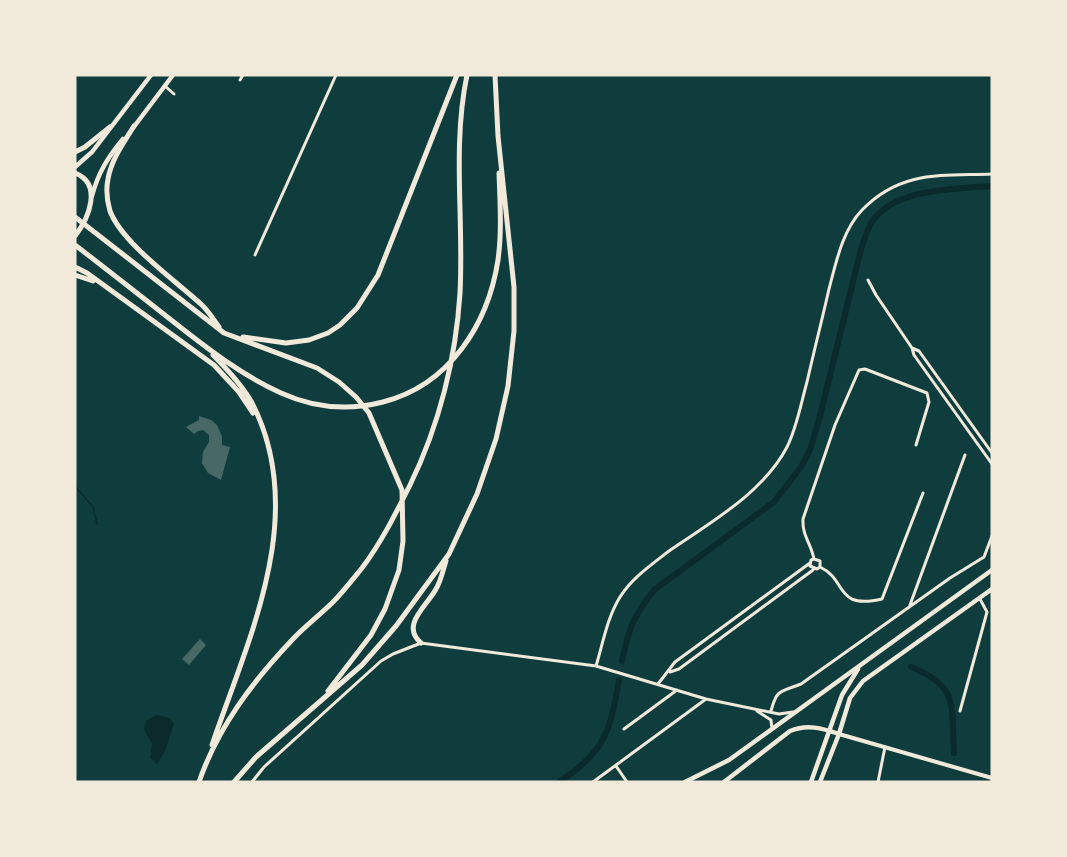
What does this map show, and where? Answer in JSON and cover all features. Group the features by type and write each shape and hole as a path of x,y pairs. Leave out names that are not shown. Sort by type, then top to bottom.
{"main road":[{"path":"75,167 92,152 151,75"},
{"path":"75,236 85,219 97,178 107,158 173,75"},
{"path":"134,126 114,160 108,177 107,193 110,210 117,224 131,241 205,308 224,333 267,342 286,343 309,340 328,333 340,325 357,308 378,275 457,75"},
{"path":"207,758 231,714 261,674 294,637 334,601 363,566 381,539 411,482 438,410 453,352 460,293 458,158 467,75"},
{"path":"75,245 202,344 272,389 301,401 324,407 369,406 397,399 441,373 464,349 481,319 492,288 498,259 501,221 495,75"},
{"path":"75,152 111,127"},
{"path":"421,644 415,639 414,620 437,589 449,554 477,494 496,439 508,386 514,331 514,287 498,136"},
{"path":"75,173 82,176 90,186 91,199"},
{"path":"75,217 224,333 317,368 339,382 369,413 402,490 404,541 399,570 385,609 371,635 320,702"},
{"path":"75,267 214,365 239,392 263,430"},
{"path":"75,275 102,284"},
{"path":"199,782 260,604 272,556 275,509 273,465 263,430 244,392 202,344"},
{"path":"234,782 256,757 362,664 389,634 449,554"},
{"path":"685,782 729,760 992,570"},
{"path":"820,782 850,698 862,681 992,589"},
{"path":"811,782 842,695 861,665"},
{"path":"724,782 790,731 804,726 839,734"},
{"path":"697,782 699,774"}],"street":[{"path":"240,80 243,75"},
{"path":"255,255 336,75"},
{"path":"165,86 174,94"},
{"path":"596,666 611,616 620,597 642,571 734,505 755,487 774,467 787,446 798,418 837,259 848,232 860,212 877,196 897,184 922,176 992,174"},
{"path":"868,280 912,348 914,355 992,464"},
{"path":"912,348 919,351 992,453"},
{"path":"814,559 812,549 802,531 803,519 836,425 859,370 865,369 927,393 929,402 916,445"},
{"path":"910,606 965,455"},
{"path":"820,567 826,570 842,592 853,600 867,603 882,599 922,493"},
{"path":"771,711 775,696 779,692 801,684 910,606 984,557 992,536"},
{"path":"658,684 675,662 814,559"},
{"path":"814,559 820,561 820,567"},
{"path":"810,563 814,570"},
{"path":"668,672 679,669 820,567"},
{"path":"774,589 779,595"},
{"path":"960,711 987,612 980,598"},
{"path":"733,619 738,626"},
{"path":"702,642 707,648"},
{"path":"252,782 264,767 381,661 421,644 596,666 706,699 756,710 786,714 798,710"},
{"path":"686,654 691,660"},
{"path":"624,729 677,690"},
{"path":"593,782 706,699"},
{"path":"756,710 771,720 772,730"},
{"path":"839,734 992,778"},
{"path":"878,782 885,747"},
{"path":"616,766 627,782"}],"water":[{"path":"157,715 170,718 174,724 165,751 157,764 150,758 152,743 145,732 145,727 147,720"}],"building":[{"path":"199,416 217,425 222,437 222,445 230,447 221,480 208,473 202,463 209,435 203,430 194,434 186,427 199,420"},
{"path":"200,639 206,645 189,665 182,659"}],"waterway":[{"path":"622,661 633,623 654,590 774,502 801,467 810,450 819,420 861,249 871,223 881,211 909,197 926,192 992,186"},
{"path":"75,486 93,507 97,524"},
{"path":"911,667 927,674 945,690 952,711 954,753"},
{"path":"559,782 587,761 603,739 612,714 619,680"}]}
